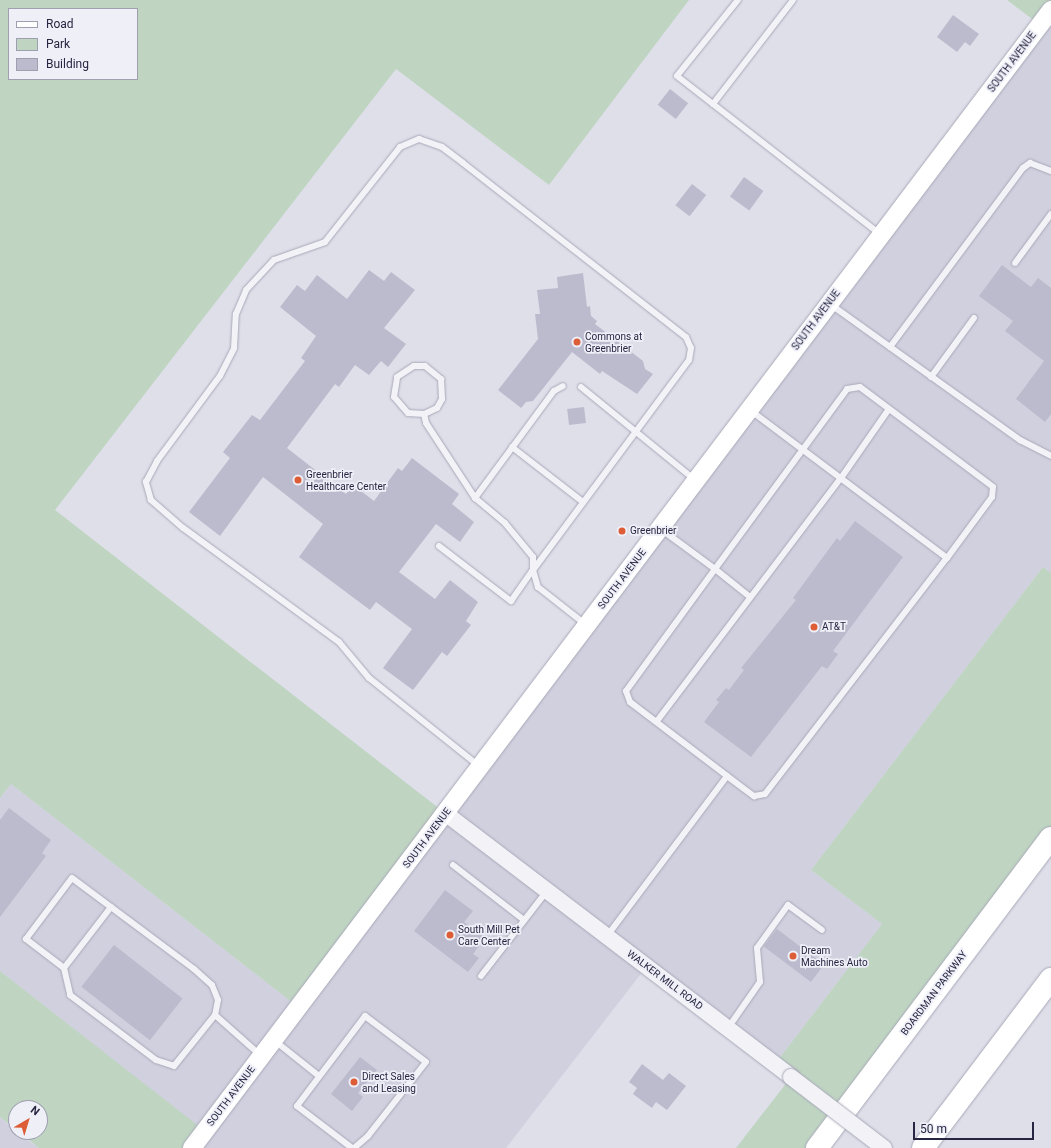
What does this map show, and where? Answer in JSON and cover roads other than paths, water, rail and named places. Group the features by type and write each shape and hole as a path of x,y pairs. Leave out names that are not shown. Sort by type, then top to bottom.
{"highway":[{"name":"BOARDMAN PARKWAY","path":"817,1148 1051,838"},
{"path":"923,1148 1051,979"}],"main road":[{"name":"SOUTH AVENUE","path":"192,1148 1051,10"}],"street":[{"name":"WALKER MILL ROAD","path":"445,813 548,890 884,1148"}],"lane":[{"path":"738,0 677,76 881,235"},
{"path":"713,104 793,0"},
{"path":"439,546 511,601 635,431 689,360 691,348 686,337 442,147 419,140 400,147 325,242 274,260 246,290 236,314 234,348 220,376 157,461 146,482 151,500 183,528 339,642 369,678 480,767"},
{"path":"890,347 1023,168 1030,163 1051,171"},
{"path":"1015,263 1051,214"},
{"path":"829,303 1020,440 1051,456"},
{"path":"931,377 974,318"},
{"path":"414,366 434,371 443,389 437,408 424,414 408,413 394,397 397,377 414,366"},
{"path":"475,498 554,391 563,386"},
{"path":"581,387 696,480"},
{"path":"860,387 993,486 992,498 764,794 754,796 630,702 626,691 803,449 847,389 860,387"},
{"path":"749,409 947,558"},
{"path":"657,721 750,596 841,478 889,409"},
{"path":"424,414 432,436 475,498 505,523 533,557 533,570 538,587 587,625"},
{"path":"512,447 583,502"},
{"path":"660,528 750,596"},
{"path":"608,936 727,776"},
{"path":"453,865 524,920"},
{"path":"72,878 110,907 194,969 212,985 218,1000 214,1015 174,1066 156,1060 70,995 64,968 26,939 72,878"},
{"path":"481,976 548,890"},
{"path":"728,1028 760,982 757,948 788,905 822,930"},
{"path":"64,968 110,907"},
{"path":"214,1015 262,1056"},
{"path":"365,1016 426,1062 368,1136 353,1148 297,1106 319,1076 365,1016"},
{"path":"274,1040 319,1076"}],"place":[{"name":"Commons at Greenbrier","path":"577,342"},
{"name":"Greenbrier Healthcare Center","path":"298,480"},
{"name":"Greenbrier","path":"622,531"},
{"name":"AT&T","path":"814,627"},
{"name":"South Mill Pet Care Center","path":"450,935"},
{"name":"Dream Machines Auto","path":"793,956"},
{"name":"Direct Sales and Leasing","path":"354,1082"}]}
